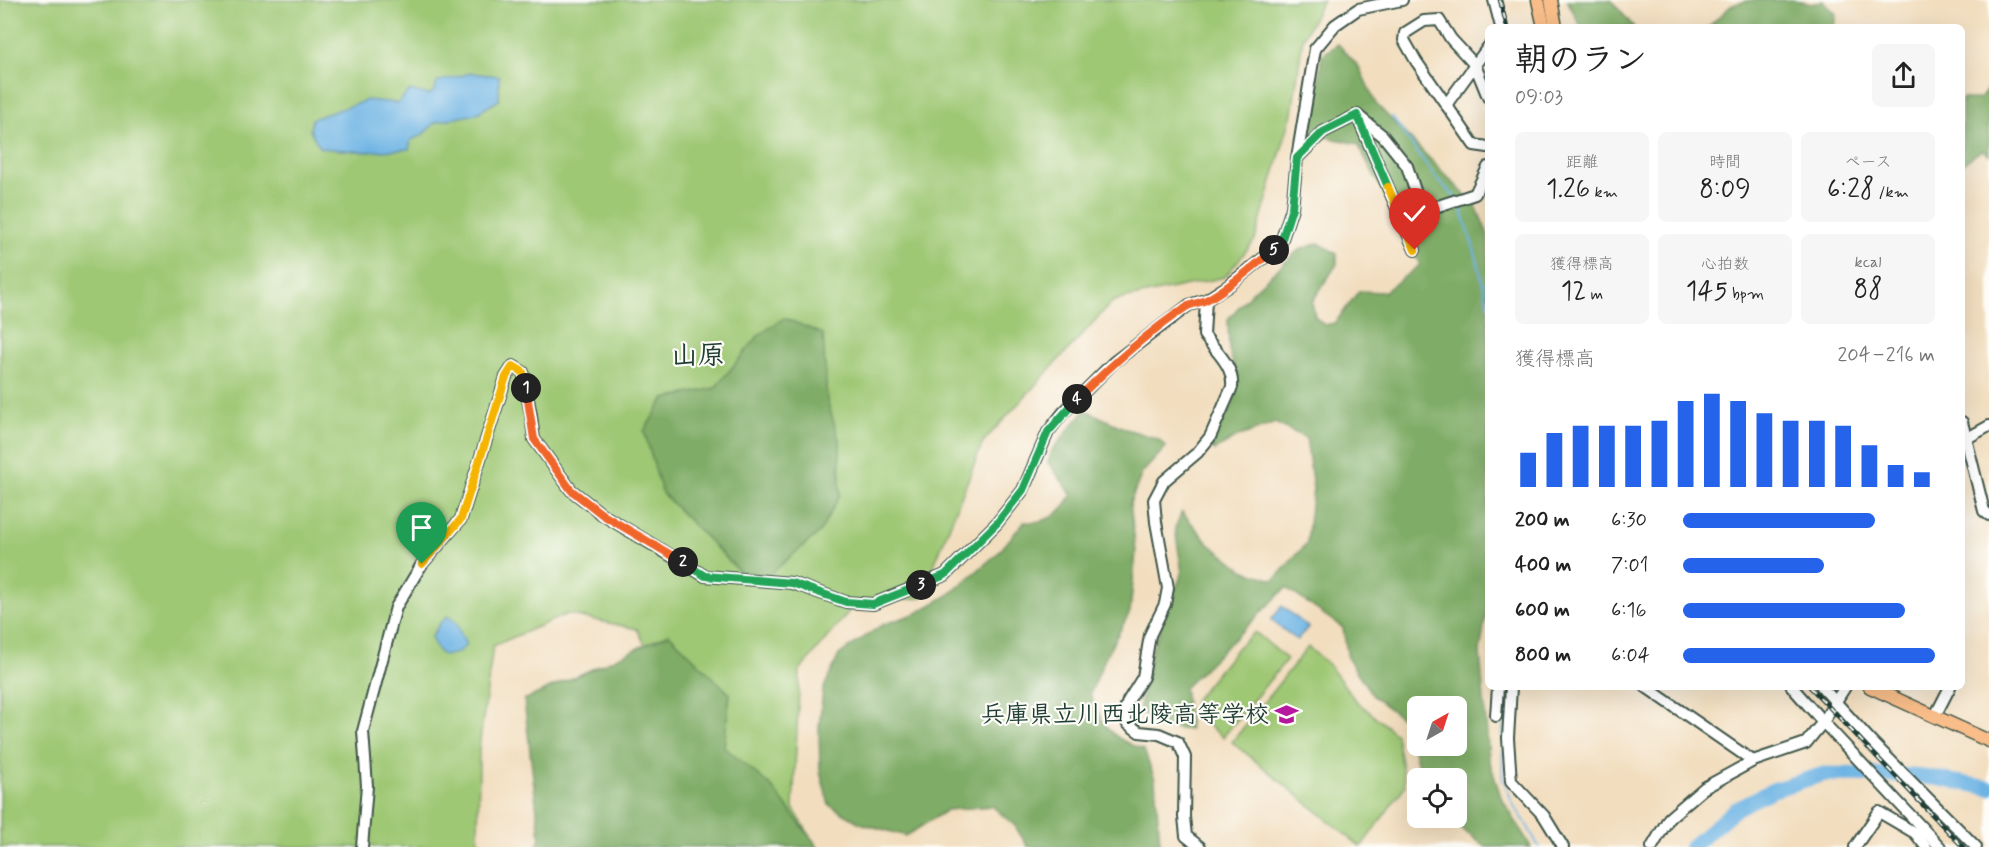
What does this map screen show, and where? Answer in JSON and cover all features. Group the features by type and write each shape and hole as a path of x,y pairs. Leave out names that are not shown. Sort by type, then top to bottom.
{"main road":[{"path":"1539,0 1543,24"},
{"path":"1551,0 1555,24"},
{"path":"1877,690 1989,741"}],"street":[{"path":"362,847 367,786 363,731 396,607 422,564 461,519 506,377 513,366 523,372 534,439 571,490 603,515 705,576 792,583 846,602 873,604 945,575 997,523 1023,490 1048,432 1063,413 1114,362 1189,305 1206,300 1228,286 1280,245 1292,208 1297,158 1315,49 1335,25 1358,9 1402,0"},
{"path":"1494,0 1500,24"},
{"path":"1485,90 1474,65 1451,39 1439,20 1424,21 1405,33 1404,40 1412,54 1474,145 1485,147"},
{"path":"1446,105 1485,51"},
{"path":"1297,158 1323,132 1357,115"},
{"path":"1357,115 1383,136 1407,166 1421,209 1475,195 1485,173"},
{"path":"1357,115 1415,250"},
{"path":"1200,847 1186,836 1185,757 1178,742 1159,734 1139,732 1127,723 1124,713 1128,701 1143,677 1150,635 1165,604 1168,588 1154,500 1164,481 1197,453 1210,437 1232,387 1233,378 1228,366 1203,335 1206,300"},
{"path":"1965,439 1989,426"},
{"path":"1965,444 1984,511 1989,515"},
{"path":"1496,716 1498,690"},
{"path":"1511,690 1508,738 1511,781 1544,816 1563,847"},
{"path":"1650,690 1753,760"},
{"path":"1795,690 1940,847"},
{"path":"1825,690 1947,820 1976,847"},
{"path":"1652,847 1669,818 1719,779 1753,760 1806,743 1823,722 1843,690"},
{"path":"1935,716 1948,690"},
{"path":"1855,847 1880,812 1915,833 1926,847"}],"green space":[{"path":"0,0 1323,0 1303,38 1292,113 1255,240 1225,277 1113,301 983,442 921,598 855,604 800,670 793,808 817,847 677,708 637,629 567,614 493,646 479,748 478,847 0,847"},
{"path":"1567,0 1611,0 1631,24 1579,24"},
{"path":"1751,0 1795,0 1811,4 1823,1 1836,14 1834,24 1711,24 1732,5"},
{"path":"1338,44 1359,67 1376,104 1476,206 1485,228 1485,621 1480,652 1489,759 1501,797 1531,847 1486,847 1458,828 1467,828 1467,768 1418,768 1416,756 1467,756 1467,696 1407,696 1407,722 1373,696 1348,659 1343,628 1286,588 1184,688 1190,730 1163,727 1139,711 1151,652 1182,573 1175,528 1182,512 1209,544 1245,571 1274,580 1307,543 1313,488 1306,438 1275,423 1237,437 1215,450 1207,445 1232,407 1237,376 1229,350 1228,319 1252,292 1299,250 1319,243 1337,254 1337,264 1312,302 1315,317 1324,325 1335,323 1359,291 1384,292 1420,265 1358,144 1312,134 1322,55"},
{"path":"1989,87 1989,155 1982,150 1965,162 1965,99 1980,99"},
{"path":"784,318 823,334 827,400 840,443 840,495 820,532 769,575 740,572 662,493 644,431 664,399 715,388 759,335"},
{"path":"1085,410 1126,429 1158,439 1166,447 1142,473 1130,503 1136,552 1130,612 1106,656 1090,694 1099,715 1109,730 1123,741 1144,750 1155,780 1160,843 1164,847 1028,847 1015,826 992,806 947,810 906,836 860,823 829,805 820,772 819,728 823,690 839,655 882,625 917,613 950,594 998,553 1024,522 1046,519 1063,508 1072,495 1048,462 1052,450"},
{"path":"1255,632 1287,659 1223,737 1197,717 1194,701 1238,647"},
{"path":"669,634 730,694 724,747 771,786 818,847 537,847 540,837 524,700"},
{"path":"1308,647 1329,665 1355,700 1396,734 1405,786 1361,847 1232,742"}],"water":[{"path":"471,73 499,76 499,100 476,114 436,122 422,135 411,140 409,149 366,152 320,148 310,130 312,119 367,100 398,103 410,90 429,95 435,90 437,82"},
{"path":"1282,606 1308,627 1297,640 1271,620"},
{"path":"448,616 456,623 466,645 457,653 444,656 431,638 440,623"}],"waterway":[{"path":"1392,117 1436,178 1455,197"},
{"path":"1460,204 1485,292"},
{"path":"1504,690 1502,777 1514,806 1539,847"},
{"path":"1691,847 1737,808 1773,790 1824,774 1935,778 1989,788"}],"railway":[{"path":"1500,0 1506,24"},
{"path":"1813,690 1963,847"}],"place":[{"name":"兵庫県立川西北陵高等学校","path":"1287,715"}],"district":[{"name":"山原","path":"698,356"}],"route":[{"path":"422,564 461,519 506,377 513,366 523,372 534,439 571,490 603,515 705,576 753,578 792,583 846,602 873,604 945,575 997,523 1023,490 1048,432 1063,413 1114,362 1189,305 1206,300 1228,286 1280,245 1292,208 1297,158 1323,132 1357,115 1415,250"}]}
